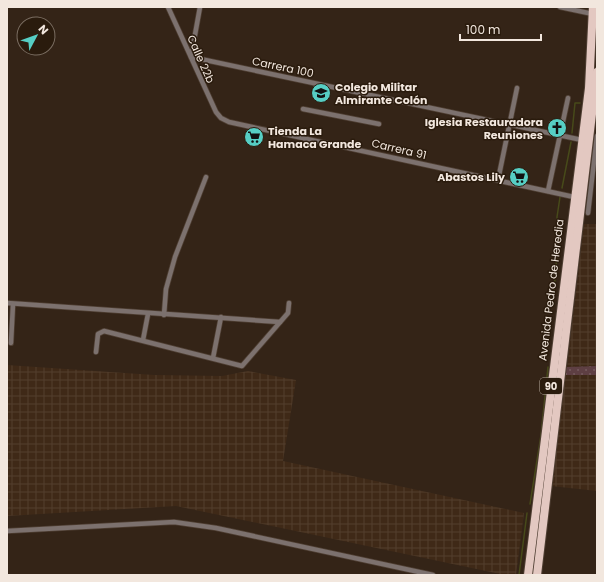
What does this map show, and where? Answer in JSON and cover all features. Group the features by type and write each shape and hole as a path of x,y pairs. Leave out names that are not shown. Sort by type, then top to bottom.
{"highway":[{"name":"Avenida Pedro de Heredia","path":"528,575 574,197 591,138 589,88 593,11"},
{"name":"Avenida Pedro de Heredia","path":"537,575 564,336 591,138 597,72"}],"street":[{"name":"Calle 22b","path":"168,7 220,118"},
{"path":"191,57 200,7"},
{"path":"560,7 593,11"},
{"name":"Carrera 100","path":"191,57 561,135 591,138"},
{"path":"498,180 518,88"},
{"path":"548,192 568,98"},
{"path":"303,109 379,124"},
{"name":"Carrera 91","path":"220,118 235,123 574,197"},
{"path":"588,213 591,138"},
{"path":"164,315 166,289 175,257 206,177"},
{"path":"7,303 280,322"},
{"path":"96,352 98,334 100,332 143,340 242,366 288,313 289,303"},
{"path":"11,343 14,304"},
{"path":"143,340 148,314"},
{"path":"213,358 221,317"},
{"path":"7,531 174,522 216,528 433,575"}],"shaded area":[{"path":"584,224 597,224 597,366 567,367"},
{"path":"7,365 154,375 222,376 248,371 296,380 283,461 524,513 516,575 505,575 176,506 7,516"},
{"path":"597,366 597,375 564,375 564,370 567,367"},
{"path":"564,375 597,375 597,491 551,486"}],"waterway":[{"path":"572,133 575,103 580,103"},
{"path":"562,188 571,142"},
{"path":"554,292 558,240 557,217 560,197"},
{"path":"530,504 541,435 548,367"},
{"path":"519,575 527,513"}],"place":[{"name":"Colegio Militar Almirante Colón","path":"321,93"},
{"name":"Iglesia Restauradora Reuniones","path":"557,128"},
{"name":"Tienda La Hamaca Grande","path":"254,137"},
{"name":"Abastos Lily","path":"519,177"}]}
